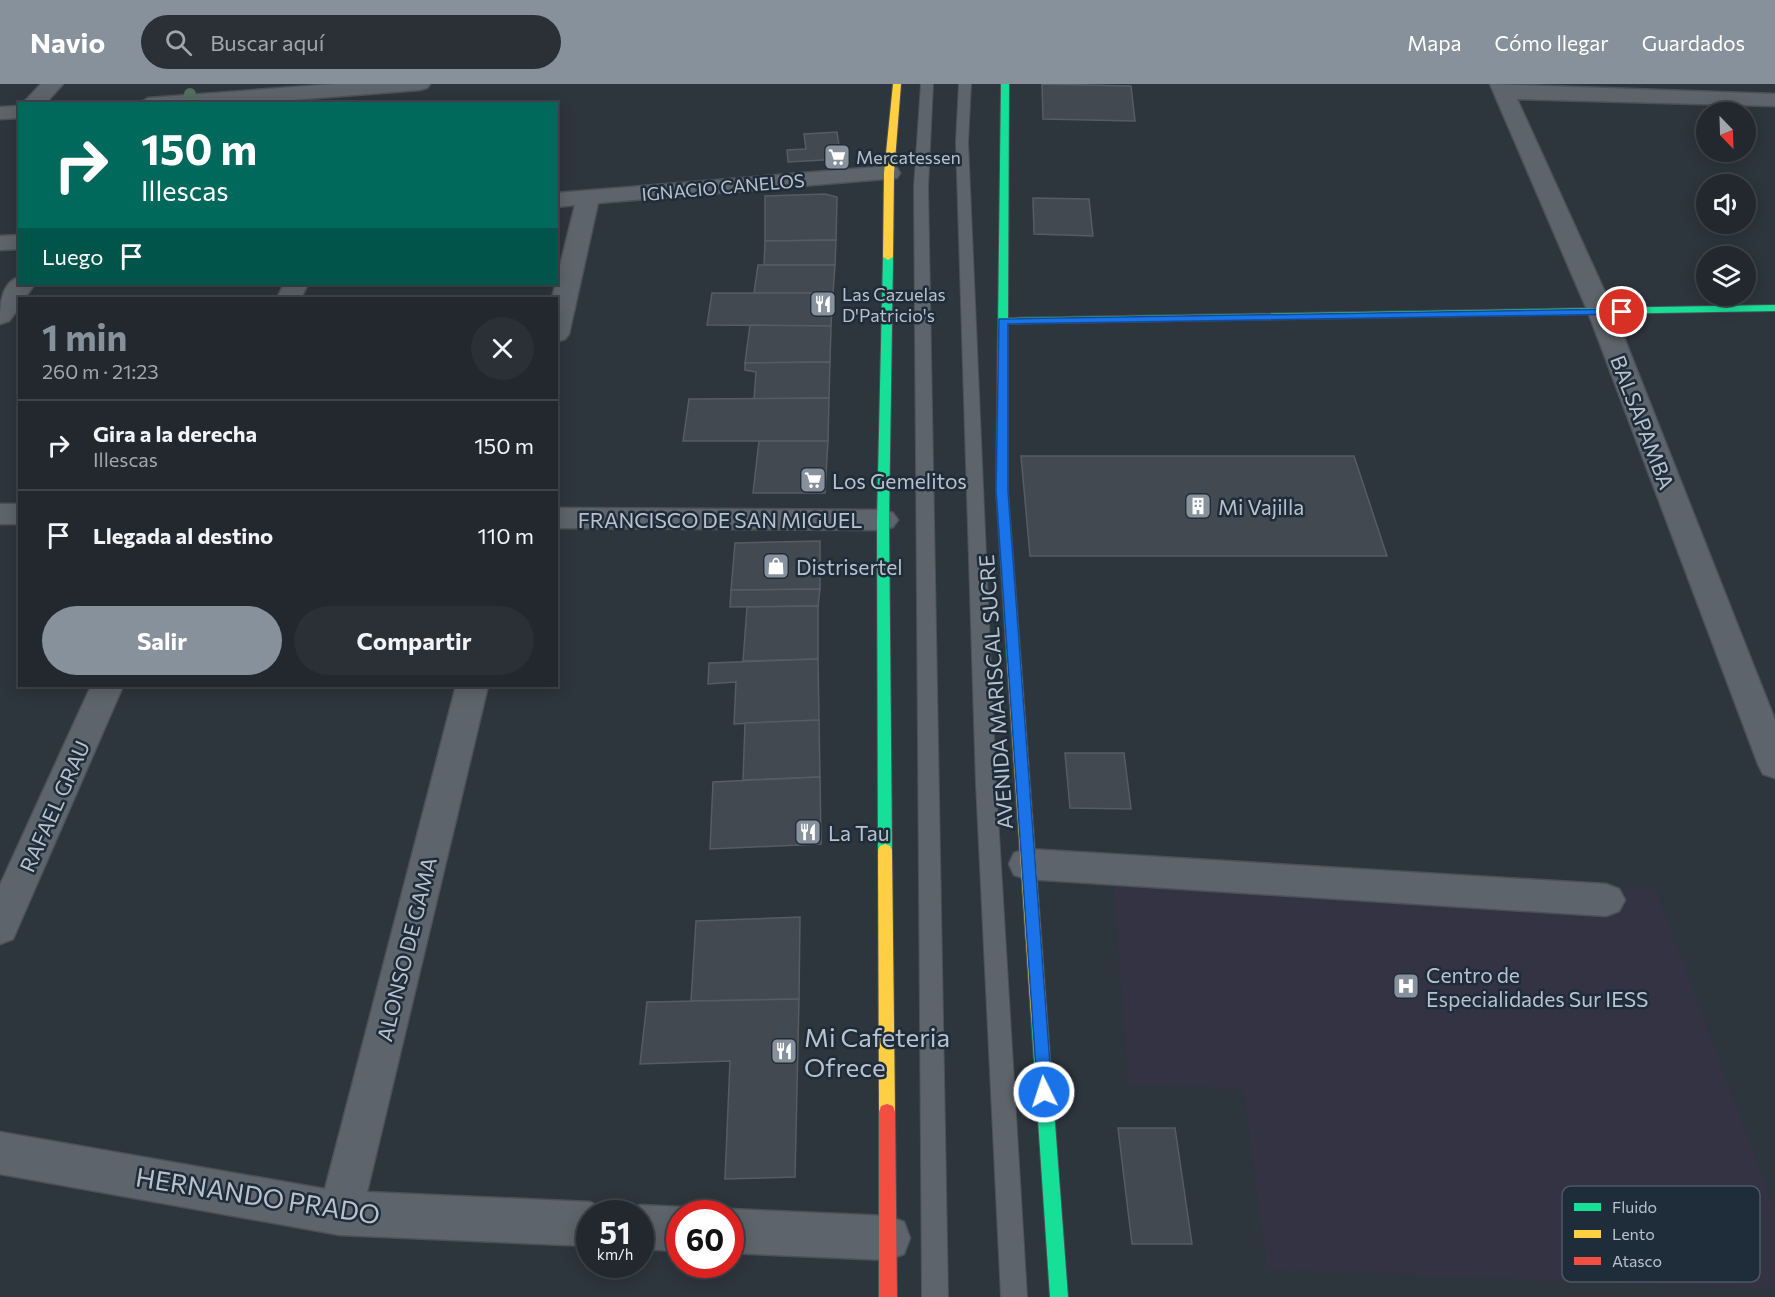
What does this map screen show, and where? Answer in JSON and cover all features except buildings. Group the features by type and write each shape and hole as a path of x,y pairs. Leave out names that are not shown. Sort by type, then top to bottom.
{"main road":[{"path":"888,1297 883,520 889,172 897,84"},
{"name":"AVENIDA MARISCAL SUCRE","path":"1005,84 1002,491 1059,1297"},
{"path":"1002,321 1775,308"}],"street":[{"path":"34,102 54,84"},
{"path":"168,102 322,87 420,84"},
{"path":"1501,88 1775,100"},
{"name":"BALSAPAMBA","path":"1501,88 1601,312 1766,719 1775,764"},
{"path":"0,114 18,112"},
{"name":"IGNACIO CANELOS","path":"558,200 889,172"},
{"path":"558,326 588,198"},
{"path":"0,243 18,242"},
{"path":"0,316 22,285"},
{"path":"0,514 18,514"},
{"name":"FRANCISCO DE SAN MIGUEL","path":"558,518 883,520"},
{"name":"RAFAEL GRAU","path":"0,927 107,687"},
{"name":"ALONSO DE GAMA","path":"340,1213 472,687"},
{"path":"1027,864 1606,900"},
{"name":"HERNANDO PRADO","path":"0,1153 340,1213 576,1223"},
{"path":"744,1232 888,1238"}],"lane":[{"path":"927,84 921,187 935,1297"},
{"path":"965,84 962,142 986,784 1014,1297"}],"shaded area":[{"name":"Centro de Especialidades Sur IESS","path":"1112,871 1655,887 1775,1210 1775,1289 1588,1282 1760,1282 1760,1186 1562,1186 1562,1281 1267,1270 1243,1089 1128,1084"}],"traffic: fast":[{"path":"1005,84 1002,491 1014,662"},
{"path":"885,850 883,520 888,257"},
{"path":"1002,321 1775,308"},
{"path":"1039,1016 1059,1297"}],"traffic: slow":[{"path":"888,257 889,173 897,84"},
{"path":"1014,662 1039,1016"},
{"path":"885,850 887,1112"}],"traffic: jam":[{"path":"887,1112 888,1297"}],"place":[{"name":"Mercatessen","path":"837,157"},
{"name":"Las Cazuelas D'Patricio's","path":"823,304"},
{"name":"Los Gemelitos","path":"813,480"},
{"name":"Mi Vajilla","path":"1198,506"},
{"name":"Distrisertel","path":"776,566"},
{"name":"La Tau","path":"808,832"},
{"name":"Centro de Especialidades Sur IESS","path":"1406,986"},
{"name":"Mi Cafeteria Ofrece","path":"784,1051"}],"route":[{"path":"1044,1092 1002,491 1002,321 1622,312"}]}
